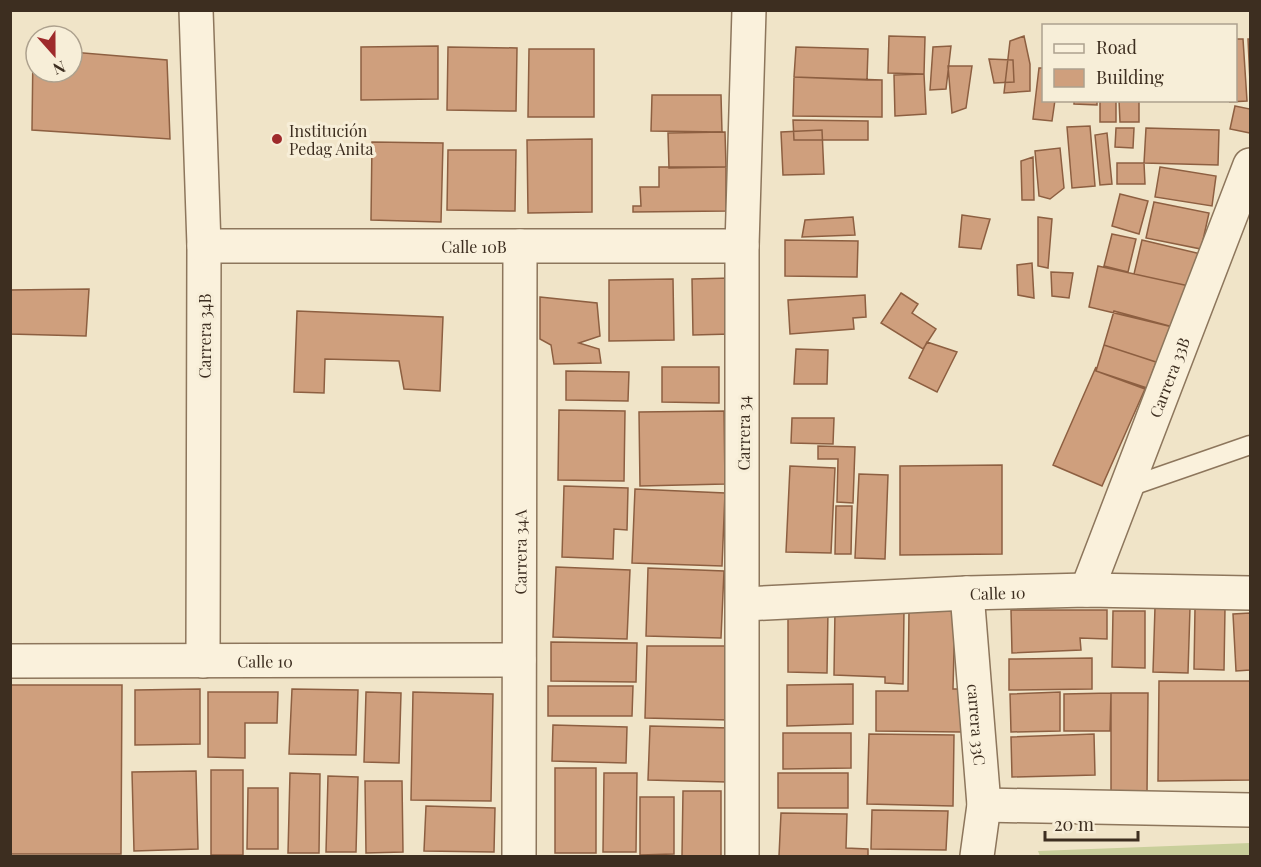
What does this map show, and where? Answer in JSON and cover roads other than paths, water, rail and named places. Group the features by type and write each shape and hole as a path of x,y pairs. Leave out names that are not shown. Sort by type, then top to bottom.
{"street":[{"name":"Carrera 34B","path":"196,10 204,246 203,661"},
{"name":"Carrera 34","path":"742,856 744,604 742,246 749,10"},
{"name":"Carrera 33B","path":"1087,590 1251,165"},
{"name":"Calle 10B","path":"204,246 742,246"},
{"name":"Carrera 34A","path":"519,856 520,246"},
{"name":"Calle 10","path":"744,604 967,592 1087,590 1251,593"},
{"name":"carrera 33C","path":"967,592 984,806 977,856"},
{"name":"Calle 10","path":"10,661 519,660"},
{"path":"984,806 1251,810"}],"lane":[{"path":"1126,488 1251,445"}],"place":[{"name":"Institución Pedag Anita","path":"277,139"}]}
